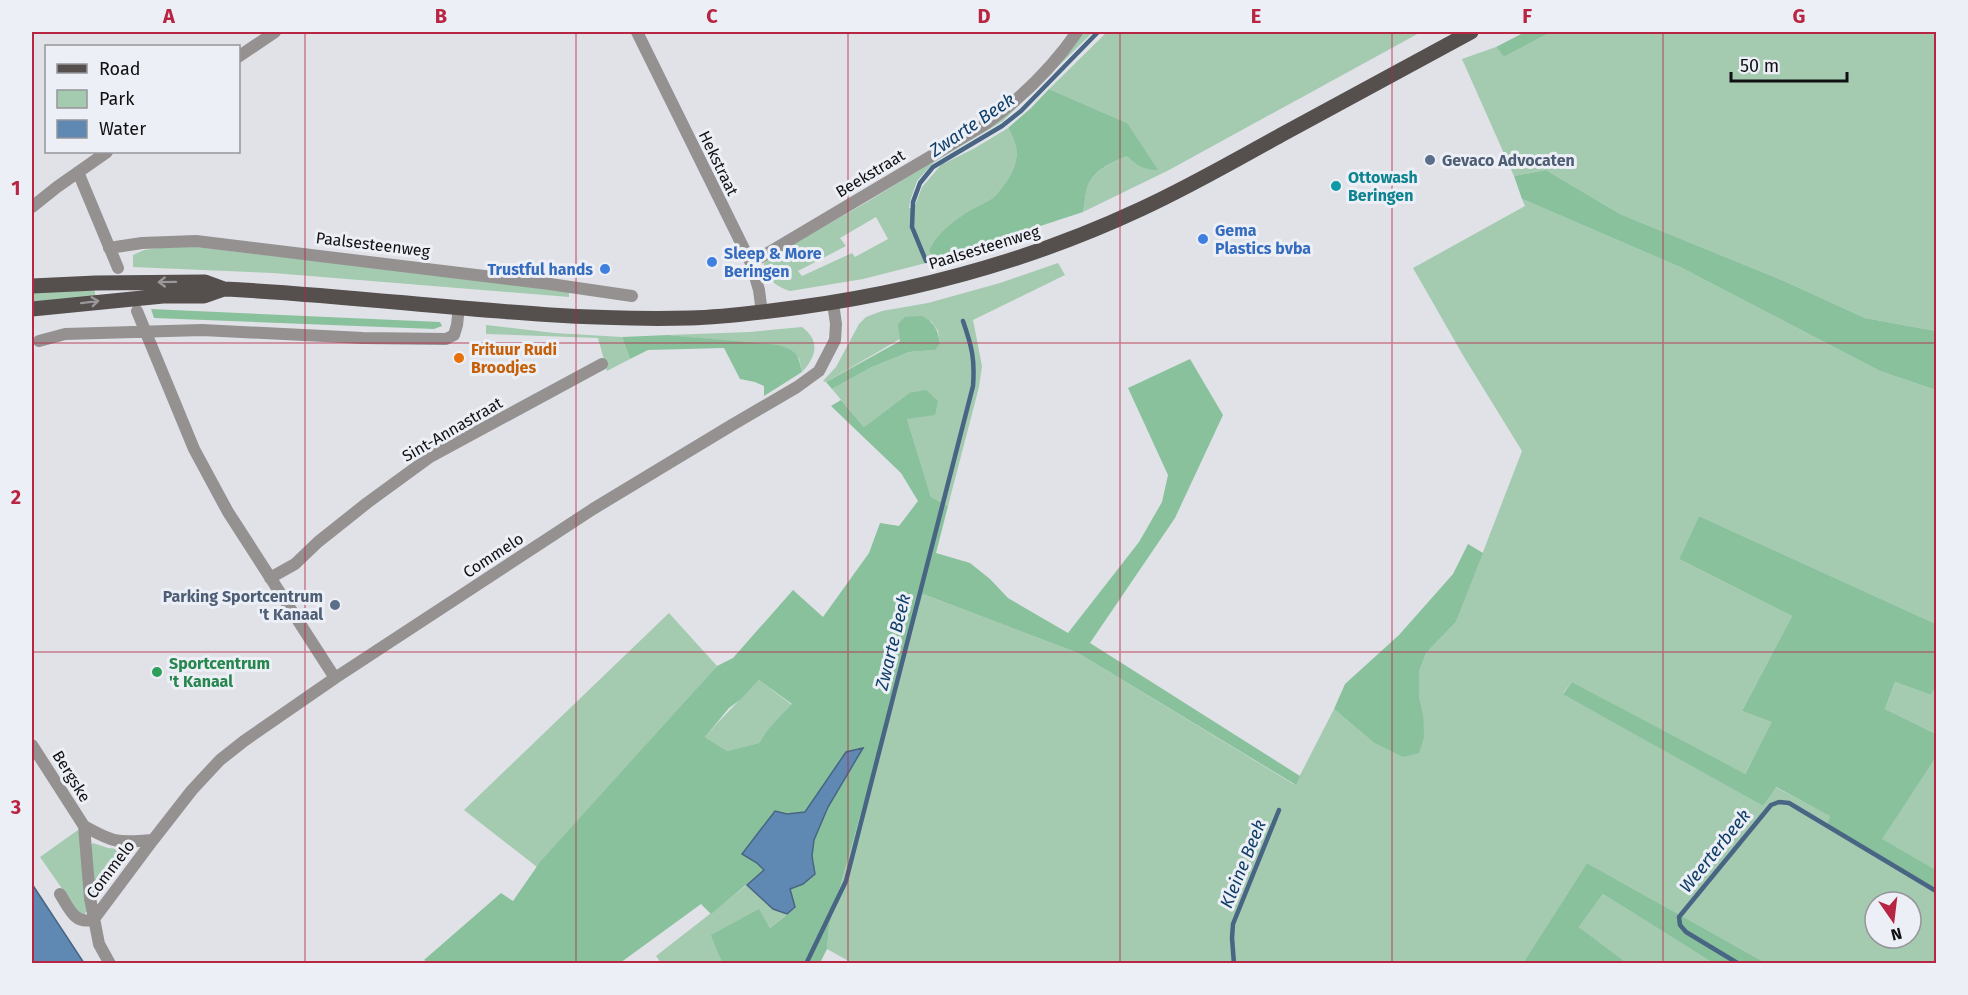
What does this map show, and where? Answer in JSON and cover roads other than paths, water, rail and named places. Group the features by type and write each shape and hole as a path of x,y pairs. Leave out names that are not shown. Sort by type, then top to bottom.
{"main road":[{"name":"Paalsesteenweg","path":"32,286 205,282 224,289 580,317 650,319 762,313 833,303 908,288 1003,262 1086,232 1140,209 1208,175 1471,32"},
{"name":"Paalsesteenweg","path":"32,309 151,297 204,296 224,289"}],"street":[{"path":"240,56 275,32"},
{"name":"Hekstraat","path":"637,32 751,263 759,290 762,313"},
{"name":"Beekstraat","path":"751,263 987,123 1014,102 1065,50 1077,32"},
{"path":"32,207 106,153"},
{"path":"78,172 118,268"},
{"name":"Paalsesteenweg","path":"109,248 142,243 196,240 632,296"},
{"name":"Commelo","path":"94,919 192,790 220,760 335,678 593,509 797,387 819,371 835,340 836,324 833,303"},
{"path":"39,341 66,334 202,330 363,338 446,339 454,335 459,307"},
{"path":"136,311 194,449 228,512 335,678"},
{"name":"Sint-Annastraat","path":"270,578 295,564 318,542 367,503 430,457 602,364"},
{"name":"Bergske","path":"32,745 84,826"},
{"path":"84,826 90,898 99,944 110,963"},
{"name":"Commelo","path":"84,826 108,840 126,843 153,840"},
{"path":"60,894 77,919 86,922 94,919"}],"water":[{"path":"863,748 828,807 814,840 812,856 815,874 803,884 790,889 795,907 787,914 773,909 747,885 764,870 742,854 775,811 787,814 805,812 846,752"},
{"path":"32,884 84,963 32,963"}],"waterway":[{"name":"Zwarte Beek","path":"926,261 912,227 913,202 920,183 933,167 1002,126 1021,111 1098,32"},
{"name":"Zwarte Beek","path":"806,964 846,881 973,386 972,353 963,321"},
{"name":"Weerterbeek","path":"1739,964 1686,932 1680,925 1679,917 1771,805 1779,802 1789,803 1936,891"},
{"name":"Kleine Beek","path":"1234,964 1233,924 1279,810"}],"place":[{"name":"Gevaco Advocaten","path":"1430,160"},
{"name":"Ottowash Beringen","path":"1336,186"},
{"name":"Gema Plastics bvba","path":"1203,239"},
{"name":"Sleep & More Beringen","path":"712,262"},
{"name":"Trustful hands","path":"605,269"},
{"name":"Frituur Rudi Broodjes","path":"459,358"},
{"name":"Parking Sportcentrum 't Kanaal","path":"335,605"},
{"name":"Sportcentrum 't Kanaal","path":"157,672"}]}
